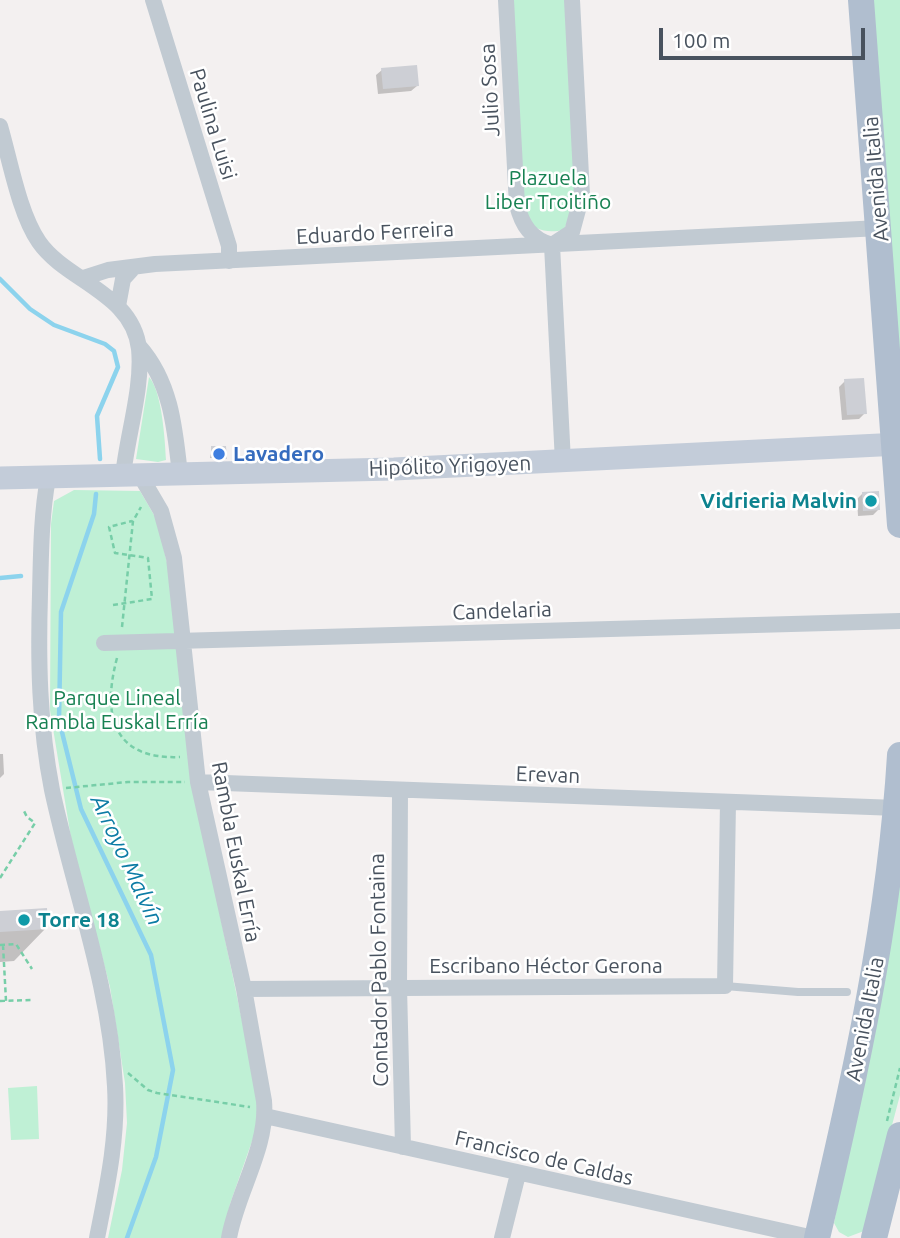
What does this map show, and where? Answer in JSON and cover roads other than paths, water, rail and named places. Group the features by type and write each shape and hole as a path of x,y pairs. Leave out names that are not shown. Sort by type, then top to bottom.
{"main road":[{"name":"Avenida Italia","path":"861,0 898,444 900,525"},
{"name":"Avenida Italia","path":"816,1238 871,996 887,902 900,755"},
{"path":"874,1238 900,1135"}],"street":[{"name":"Paulina Luisi","path":"153,0 229,247 229,261"},
{"name":"Julio Sosa","path":"506,0 517,205 525,227 536,238 552,245"},
{"path":"563,462 552,245 566,239 572,232 582,195 572,0"},
{"path":"0,126 25,208 39,242 52,256 118,306 139,346 160,375 175,427 180,475"},
{"name":"Eduardo Ferreira","path":"83,278 92,273 134,267 229,261 880,228"},
{"path":"118,306 123,279 134,267"},
{"path":"131,475 139,346"},
{"name":"Hipólito Yrigoyen","path":"0,478 180,475 563,462 898,444"},
{"name":"Rambla Euskal Erría","path":"131,475 167,526 184,641 198,782 244,989 265,1116 229,1238"},
{"path":"48,478 41,552 38,649 42,729 52,788 102,992 113,1055 114,1137 97,1238"},
{"name":"Candelaria","path":"104,643 900,621"},
{"name":"Erevan","path":"198,782 400,792 897,808"},
{"name":"Contador Pablo Fontaina","path":"400,792 398,987 403,1147"},
{"path":"725,986 728,802"},
{"name":"Escribano Héctor Gerona","path":"244,989 725,986"},
{"name":"Francisco de Caldas","path":"265,1116 816,1238"},
{"path":"502,1238 518,1174"}],"lane":[{"name":"Escribano Héctor Gerona","path":"725,986 798,992 847,992"}],"waterway":[{"name":"Arroyo Malvín","path":"0,279 30,309 54,325 105,344 114,351 118,367 97,416 100,459"},
{"name":"Arroyo Malvín","path":"96,494 94,514 61,612 59,720 81,809 151,955 173,1070 156,1157 127,1238"},
{"path":"0,578 21,576"}],"place":[{"name":"Lavadero","path":"219,454"},
{"name":"Vidrieria Malvin","path":"871,501"},
{"name":"Torre 18","path":"24,920"}],"park label":[{"name":"Plazuela Liber Troitiño","path":"548,190"},
{"name":"Parque Lineal Rambla Euskal Erría","path":"117,710"}]}
